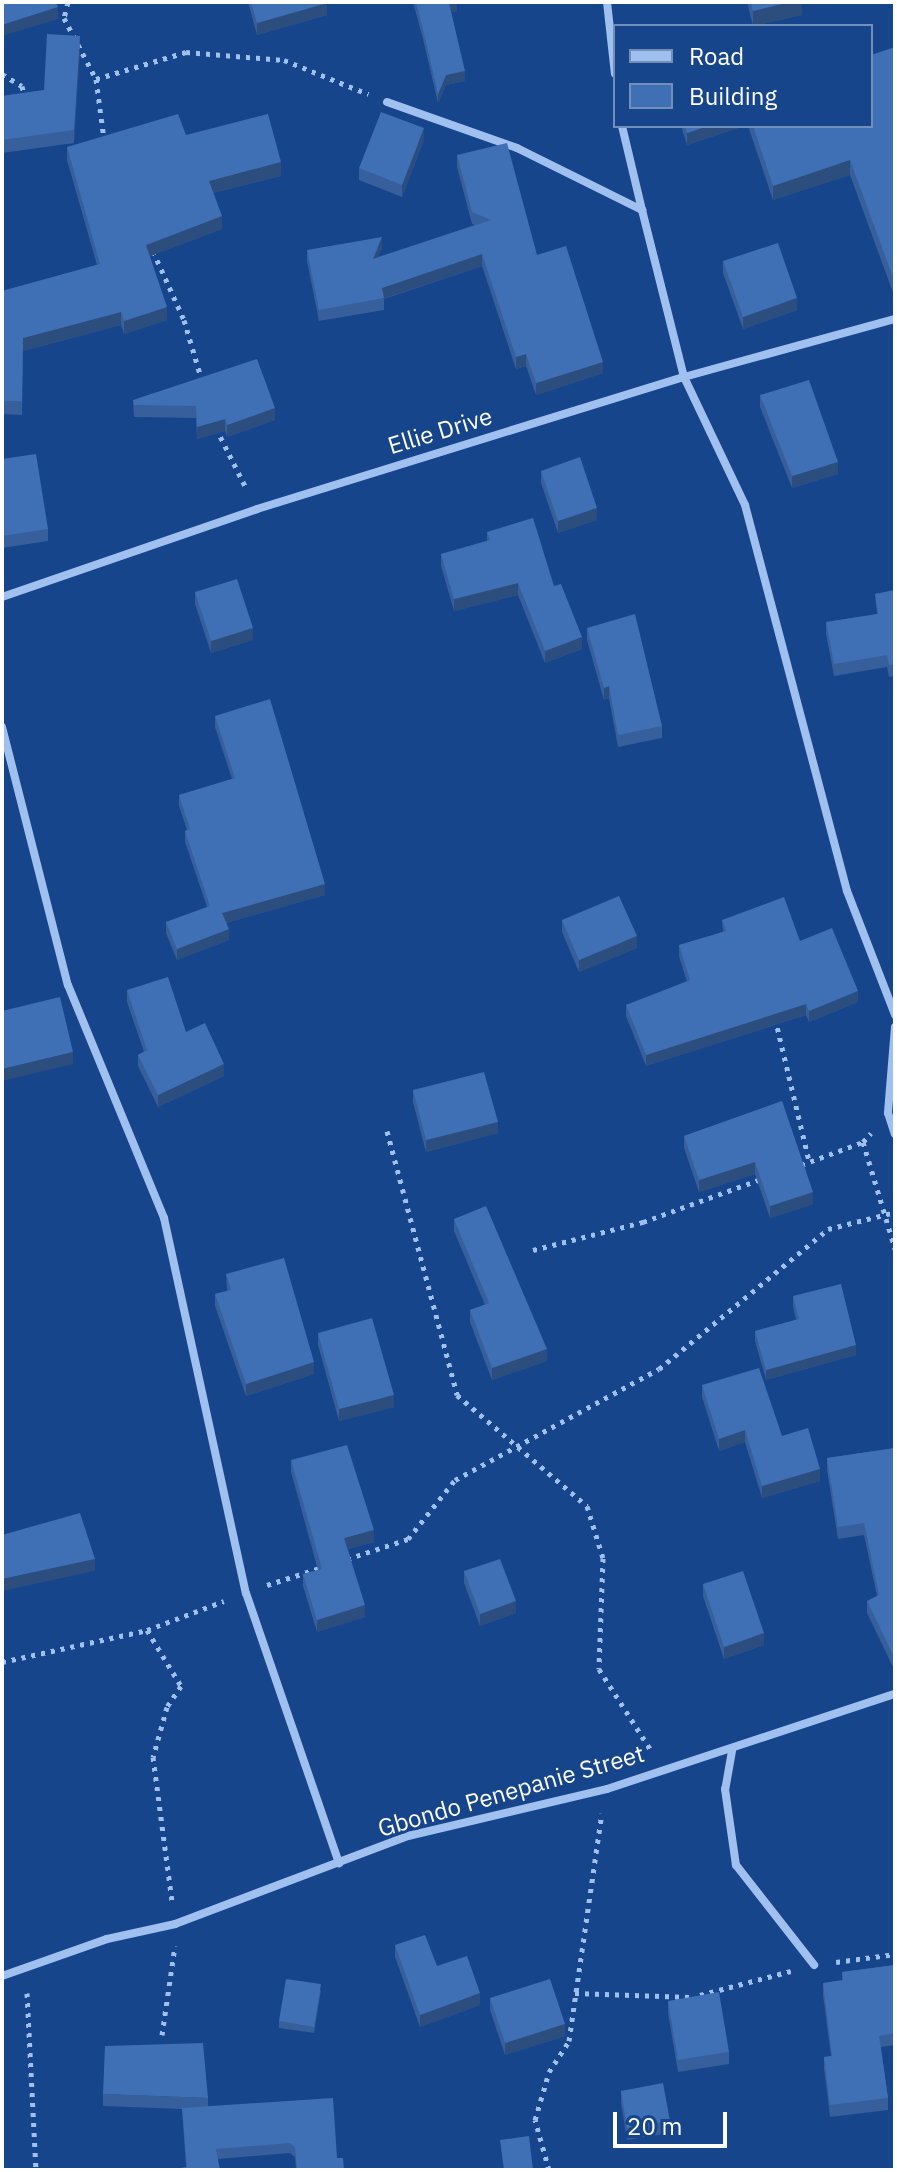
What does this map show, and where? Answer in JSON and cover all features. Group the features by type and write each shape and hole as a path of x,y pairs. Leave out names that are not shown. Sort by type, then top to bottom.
{"street":[{"path":"607,2 613,56"},
{"path":"387,102 517,148 642,210"},
{"path":"622,128 684,377 745,505 847,891 895,1015"},
{"name":"Ellie Drive","path":"2,597 257,509 684,377 895,319"},
{"path":"2,727 68,985 164,1218 246,1593 339,1863"},
{"path":"895,1027 888,1113 895,1134"},
{"name":"Gbondo Penepanie Street","path":"2,1976 107,1939 175,1924 339,1863 484,1814 607,1789 666,1768 732,1751 895,1694"},
{"path":"732,1751 725,1789 736,1865 814,1965"}],"path":[{"path":"68,2 64,18 96,79 108,147"},
{"path":"96,79 186,52 284,60 387,102"},
{"path":"2,74 22,86 28,113"},
{"path":"152,248 184,320 205,391"},
{"path":"213,420 257,509"},
{"path":"773,1012 809,1161"},
{"path":"796,1166 863,1142 888,1113"},
{"path":"387,1131 457,1395 514,1448 587,1506 603,1558 599,1669 635,1732 666,1768"},
{"path":"863,1142 881,1215 895,1249"},
{"path":"533,1250 643,1222 768,1176"},
{"path":"2,1662 147,1630 408,1539 455,1480 659,1369 828,1229 895,1212"},
{"path":"147,1630 181,1686 167,1707 153,1757 175,1924 162,2035"},
{"path":"549,2170 535,2120 549,2072 569,2041 607,1789"},
{"path":"575,1993 691,1997 814,1965 895,1954"},
{"path":"26,1968 36,2170"}],"building":[{"path":"2,2 56,2 58,7 2,25"},
{"path":"251,2 327,2 327,3 257,23"},
{"path":"416,2 453,2 449,3 465,71 446,75 438,94 423,29"},
{"path":"751,2 790,2 753,11"},
{"path":"47,34 80,36 74,130 2,140 2,96 44,90"},
{"path":"895,47 895,283 850,160 773,186 754,128 873,128 873,54"},
{"path":"381,112 424,128 402,185 359,168"},
{"path":"178,114 186,135 268,114 281,162 209,181 222,216 146,245 167,307 124,321 121,312 23,338 22,401 2,401 2,291 100,264 67,147"},
{"path":"686,128 702,128 687,133"},
{"path":"507,143 537,255 566,246 603,362 536,383 526,354 516,357 482,254 382,288 384,298 319,310 307,250 382,237 373,259 491,220 472,212 457,155"},
{"path":"778,243 797,298 743,317 723,261"},
{"path":"257,359 275,408 227,425 225,419 197,427 196,406 134,405 133,400"},
{"path":"809,380 838,462 792,476 760,395"},
{"path":"36,454 48,529 2,536 2,459"},
{"path":"580,457 597,508 558,521 541,471"},
{"path":"533,518 554,586 561,584 582,637 545,651 518,583 454,599 441,554 490,540 487,532"},
{"path":"237,579 253,628 211,641 195,592"},
{"path":"895,590 895,664 889,665 887,655 834,664 826,622 878,614 875,594"},
{"path":"635,614 662,726 618,735 609,686 604,688 587,628"},
{"path":"270,699 325,884 222,913 229,929 177,949 166,922 210,906 185,831 190,829 179,795 235,778 215,716"},
{"path":"619,896 637,936 579,960 562,920"},
{"path":"784,897 800,941 832,928 858,991 809,1011 806,1004 646,1055 626,1005 690,980 679,945 726,931 722,920"},
{"path":"168,977 186,1032 205,1023 224,1064 158,1095 138,1055 147,1050 127,990"},
{"path":"60,997 73,1052 2,1069 2,1011"},
{"path":"484,1072 498,1122 426,1140 413,1090"},
{"path":"782,1101 813,1192 770,1206 755,1162 699,1180 684,1136"},
{"path":"486,1206 547,1349 492,1368 470,1310 489,1303 454,1219"},
{"path":"284,1258 314,1362 246,1384 215,1294 231,1290 226,1274"},
{"path":"841,1284 856,1345 766,1370 755,1331 799,1319 793,1296"},
{"path":"372,1318 394,1395 339,1409 318,1333"},
{"path":"759,1368 782,1436 808,1428 820,1469 762,1486 745,1430 719,1439 702,1385"},
{"path":"347,1445 374,1530 344,1538 365,1605 317,1620 303,1574 322,1569 291,1460"},
{"path":"895,1448 893,1655 867,1601 879,1595 864,1523 838,1527 827,1458"},
{"path":"80,1513 95,1559 2,1579 2,1535"},
{"path":"500,1559 516,1601 480,1614 464,1571"},
{"path":"743,1571 764,1633 724,1647 703,1584"},
{"path":"425,1935 437,1966 467,1956 480,1993 420,2015 395,1945"},
{"path":"895,1965 895,2033 879,2036 888,2098 830,2105 824,2057 832,2056 823,1983 843,1980 842,1972"},
{"path":"286,1979 321,1984 314,2027 279,2021"},
{"path":"550,1979 565,2024 505,2043 490,1998"},
{"path":"719,1992 729,2052 678,2060 668,2001"},
{"path":"203,2043 208,2098 103,2094 105,2046"},
{"path":"663,2083 670,2121 627,2128 621,2091"},
{"path":"333,2098 337,2158 343,2158 344,2170 297,2170 295,2147 290,2143 216,2149 220,2170 164,2170 187,2167 182,2108"},
{"path":"529,2136 533,2170 504,2170 500,2140"}]}
